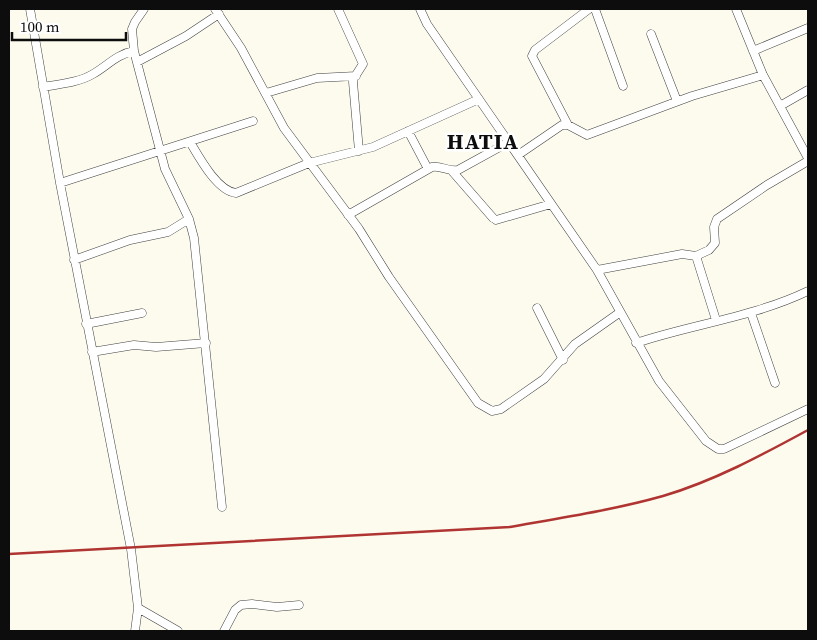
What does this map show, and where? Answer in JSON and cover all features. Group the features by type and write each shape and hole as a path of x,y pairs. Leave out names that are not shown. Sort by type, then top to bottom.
{"street":[{"path":"30,9 74,260 131,549 138,608 136,631"},
{"path":"144,9 132,30 134,51 165,169 189,219 194,238 222,507"},
{"path":"338,9 363,64 356,76 353,88 359,151"},
{"path":"420,9 479,99 597,270 619,313 659,381 706,441 718,449 724,449 808,409"},
{"path":"589,9 535,50 532,56 568,125 587,135 678,101 763,75"},
{"path":"594,9 623,86"},
{"path":"597,270 682,254 696,256 713,246 714,227 717,220 807,154 763,75 736,9"},
{"path":"136,62 186,36 217,11 234,34 284,128 348,215 389,277 481,406 492,411 501,410 544,379 563,360 575,344 619,313"},
{"path":"754,51 808,28"},
{"path":"652,34 678,101"},
{"path":"43,87 78,80 93,74 115,58 134,51"},
{"path":"266,93 317,78 356,76"},
{"path":"780,106 808,90"},
{"path":"190,142 214,178 232,193 309,163 359,151 479,99"},
{"path":"60,183 253,121"},
{"path":"518,155 557,127 568,125"},
{"path":"408,131 428,169"},
{"path":"452,171 509,142"},
{"path":"348,215 428,169 437,166 452,171 494,219 521,215 551,204"},
{"path":"74,260 130,240 168,232 189,219"},
{"path":"696,256 716,320"},
{"path":"636,343 679,329 751,314 808,290"},
{"path":"537,308 563,360"},
{"path":"86,324 142,313"},
{"path":"751,314 775,383"},
{"path":"92,352 134,345 156,347 206,343"},
{"path":"224,631 235,610 241,605 252,604 277,607 299,605"},
{"path":"138,608 178,631"}],"railway":[{"path":"9,554 510,527 625,505 682,490 737,467 808,430"}],"district":[{"name":"HATIA","path":"483,141"}]}
